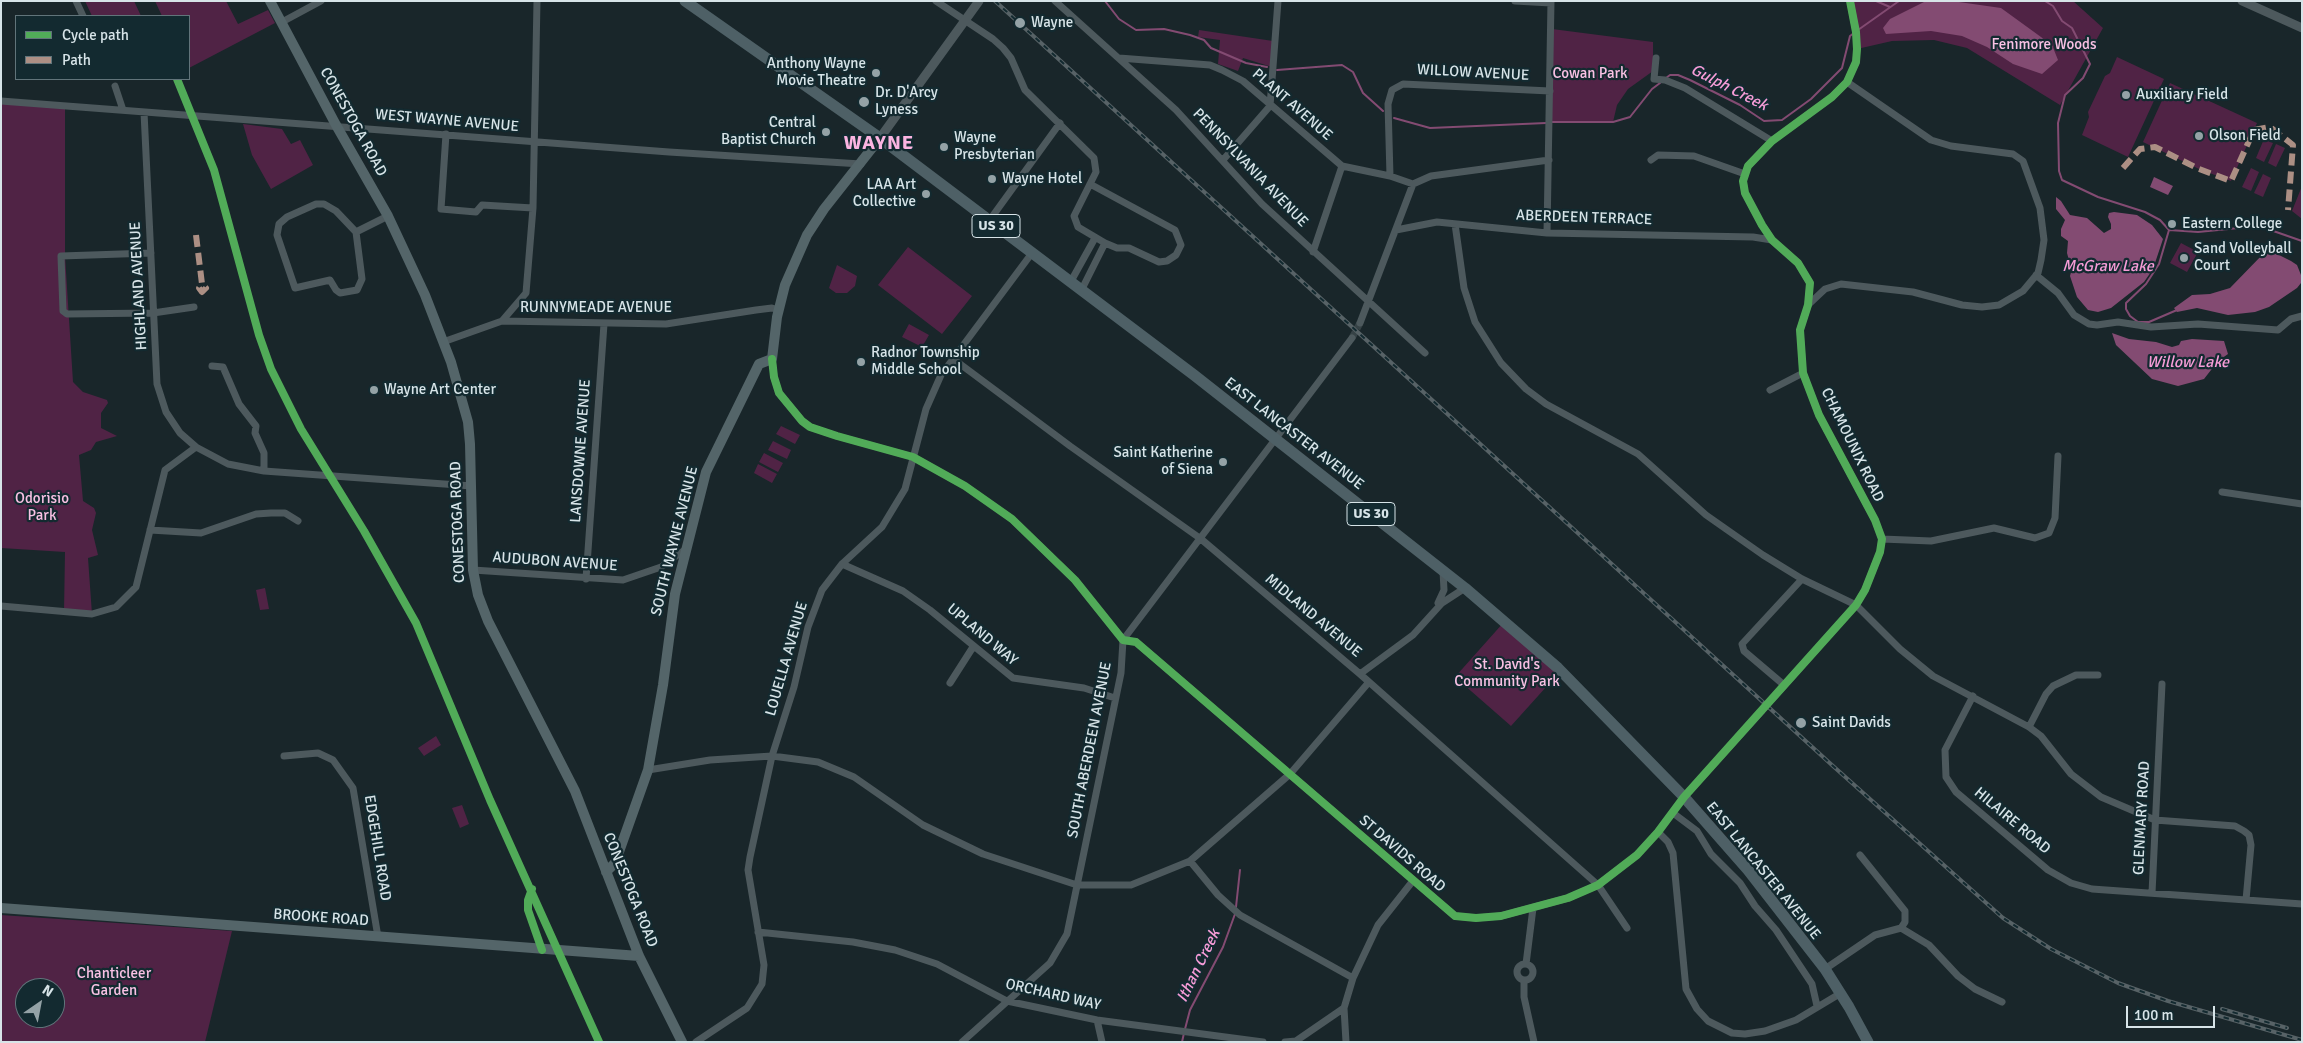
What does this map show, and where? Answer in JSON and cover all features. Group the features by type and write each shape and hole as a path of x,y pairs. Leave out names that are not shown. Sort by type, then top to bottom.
{"highway":[{"name":"US 30","path":"685,1 880,138"},
{"name":"EAST LANCASTER AVENUE","path":"880,138 1276,438 1465,588 1578,687 1684,797 1754,878 1841,993 1868,1042"}],"main road":[{"name":"CONESTOGA ROAD","path":"270,1 336,125 388,216 425,295 443,342 468,422 472,486 473,570 484,611 575,791 639,956 682,1042"},
{"path":"772,360 779,310 790,270 807,235 824,209 880,138"},
{"name":"SOUTH WAYNE AVENUE","path":"606,872 615,863 648,770 663,685 675,594 703,482 710,461 759,364 772,360"},
{"name":"BROOKE ROAD","path":"1,908 639,956"}],"street":[{"path":"76,1 83,15"},
{"path":"282,22 321,1"},
{"path":"443,342 502,321 526,293 533,208 537,1"},
{"path":"936,1 965,22 993,38 1010,58 1025,90 1096,161 1096,170 1074,219 1078,227 1095,238 1117,248 1129,248 1162,262 1174,258 1180,245 1178,234 1171,227 1090,184"},
{"path":"880,138 979,1"},
{"name":"PENNSYLVANIA AVENUE","path":"1055,1 1176,110 1262,204 1425,353"},
{"path":"1223,160 1270,106 1278,1"},
{"path":"1515,1 1551,2 1547,233"},
{"path":"1847,82 1931,140 1951,146 2013,154 2023,161 2040,208 2044,240 2036,275 2023,292 1999,305 1982,307 1962,305 1910,291 1841,284 1825,288 1810,284 1798,263 1772,240 1744,194 1745,174 1748,166 1772,141 1832,97 1847,82 1856,62 1857,49 1850,1"},
{"path":"2242,1 2302,28"},
{"name":"PLANT AVENUE","path":"1119,58 1210,65 1243,81 1342,166 1390,176 1413,184"},
{"path":"1656,58 1654,78 1685,88 1772,141"},
{"name":"WILLOW AVENUE","path":"1390,176 1388,104 1392,90 1403,84 1550,91"},
{"path":"115,86 123,110"},
{"name":"WEST WAYNE AVENUE","path":"1,101 336,125 534,142 861,164"},
{"name":"HIGHLAND AVENUE","path":"144,112 157,384 166,412 180,433 196,447 228,464 264,471 472,486"},
{"path":"989,221 1060,123"},
{"path":"446,134 441,209 476,212 482,205 533,208"},
{"path":"1651,160 1658,154 1694,156 1745,174"},
{"path":"1360,323 1413,184 1431,176 1549,160"},
{"path":"1313,252 1342,166"},
{"path":"319,204 333,209 356,232 362,279 357,290 340,292 330,280 294,288 277,236 279,224 294,213 319,204"},
{"path":"356,232 388,216"},
{"name":"ABERDEEN TERRACE","path":"1396,230 1437,222 1547,233 1753,237 1772,240"},
{"path":"1455,224 1464,288 1475,322 1502,363 1526,389 1546,404 1638,454 1706,515 1763,555 1802,579 1856,605 1900,648 1933,676 2029,727 2041,736 2082,785 2101,797 2155,820 2235,826 2244,831 2249,835 2251,845 2246,900"},
{"path":"1070,283 1095,238"},
{"path":"1081,291 1105,243"},
{"path":"151,253 61,256 63,311 68,314 153,313 194,307"},
{"name":"LOUELLA AVENUE","path":"696,1042 747,1008 758,994 762,984 764,965 748,870 753,836 772,756 794,687 808,626 822,590 842,564 882,527 905,488 926,409 941,375 1032,253"},
{"path":"2036,275 2058,293 2074,315 2089,324 2097,325 2118,322 2151,327 2198,324 2278,330 2291,319 2302,316"},
{"name":"CHAMOUNIX ROAD","path":"1810,284 1808,306 1800,330 1803,373 1819,415 1875,520 1882,539"},
{"path":"1808,306 1825,288"},
{"name":"RUNNYMEADE AVENUE","path":"502,321 666,324 772,308 779,310"},
{"name":"LANSDOWNE AVENUE","path":"586,579 604,324"},
{"path":"772,360 774,377 779,393 796,415 810,427 912,457 965,486 1012,519 1075,580 1123,640 1352,338"},
{"name":"MIDLAND AVENUE","path":"952,358 1070,446 1201,538 1360,674 1598,885 1627,928"},
{"path":"212,366 223,367 238,404 256,426 255,433 264,454 264,471"},
{"path":"1770,390 1803,373"},
{"path":"1,606 92,614 116,607 136,587 165,470 196,447"},
{"path":"1773,698 1856,605 1866,590 1880,552 1882,539 1931,541 1994,528 2035,538 2049,532 2056,518 2058,456"},
{"path":"2222,492 2302,504"},
{"path":"150,530 201,533 256,514 270,513 285,513 298,521"},
{"name":"AUDUBON AVENUE","path":"473,570 623,580 636,578 661,567 686,549"},
{"name":"UPLAND WAY","path":"842,564 903,591 930,610 1012,678 1084,688 1115,698"},
{"path":"1433,612 1444,590 1442,570"},
{"path":"1784,685 1744,651 1742,644 1802,579"},
{"path":"1360,674 1413,634 1446,600 1465,588"},
{"name":"SOUTH ABERDEEN AVENUE","path":"962,1042 1050,963 1067,934 1121,673 1123,640"},
{"name":"ST DAVIDS ROAD","path":"1123,640 1136,642 1412,882 1455,916 1476,918 1533,908 1568,898 1598,885 1637,855 1658,832 1684,797"},
{"path":"950,683 973,647"},
{"path":"2029,727 2046,694 2053,686 2076,676 2098,675"},
{"path":"648,770 710,760 772,756 818,762 854,778 923,825 983,854 1077,885 1131,884 1190,861 1290,774 1369,682"},
{"name":"GLENMARY ROAD","path":"2162,684 2152,893 2302,904"},
{"name":"HILAIRE ROAD","path":"1973,696 1945,750 1946,777 1956,792 2042,865 2071,883 2092,889 2152,893"},
{"path":"1684,797 1761,712"},
{"name":"EDGEHILL ROAD","path":"284,756 321,754 333,760 353,788 378,937"},
{"path":"1673,813 1697,830 1711,854 1740,883 1755,906 1776,930 1812,984 1817,1006"},
{"path":"1658,832 1668,842 1673,853 1686,989 1703,1016 1724,1030 1745,1034 1765,1031 1785,1024 1841,993"},
{"path":"1824,969 1875,935 1901,928 1905,922 1905,911 1860,855"},
{"path":"1190,861 1218,895 1240,915 1353,978"},
{"path":"1346,1042 1344,1008 1353,978 1378,925 1412,882"},
{"path":"1526,964 1533,908"},
{"path":"1901,928 1929,945 1958,976 1975,989 2002,1002"},
{"name":"ORCHARD WAY","path":"758,932 853,942 895,950 937,964 1007,1001 1097,1020 1263,1042"},
{"path":"1526,964 1534,972 1530,979 1524,980 1519,977 1517,971 1520,966 1526,964"},
{"path":"1524,980 1524,997 1534,1042"},
{"path":"1285,1042 1296,1041 1344,1008"},
{"path":"1097,1020 1102,1042"}],"green space":[{"path":"85,1 134,1 141,15 92,15"},
{"path":"155,1 226,1 238,24 268,10 275,23 190,67 190,15 162,15"},
{"name":"Fenimore Woods","path":"1850,1 2073,1 2103,28 2060,105 1967,48 1934,40 1892,41 1857,49"},
{"name":"Cowan Park","path":"1552,29 1653,42 1653,71 1628,89 1617,105 1613,122 1549,122"},
{"path":"1199,30 1273,41 1272,67 1243,58 1238,71 1218,64 1220,40 1198,37"},
{"name":"Auxiliary Field","path":"2117,57 2164,79 2128,157 2082,135 2089,117 2088,112 2105,76 2110,73"},
{"name":"Olson Field","path":"2170,83 2257,123 2231,181 2199,169 2143,142"},
{"name":"Odorisio Park","path":"1,101 65,105 65,256 73,382 83,392 107,400 108,403 101,413 101,428 117,436 96,442 91,450 79,455 83,501 94,508 96,513 92,530 98,555 88,558 92,614 64,612 65,552 1,548"},
{"path":"243,124 282,129 291,144 300,140 313,165 271,189 252,155"},
{"path":"2264,139 2273,143 2264,162 2256,158"},
{"path":"2276,144 2285,148 2276,167 2268,163"},
{"path":"2251,168 2259,172 2251,191 2242,187"},
{"path":"2263,174 2271,178 2263,197 2254,193"},
{"path":"2302,186 2302,219 2292,211"},
{"name":"Sand Volleyball Court","path":"2181,243 2198,252 2187,272 2170,263"},
{"path":"908,247 972,296 942,334 878,285"},
{"path":"837,265 857,276 855,286 847,293 836,293 829,288"},
{"path":"909,324 929,335 922,347 902,337"},
{"path":"781,426 800,435 795,444 776,434"},
{"path":"773,441 791,450 787,459 768,450"},
{"path":"764,453 783,463 778,472 759,462"},
{"path":"758,464 777,474 772,483 754,473"},
{"path":"265,588 269,609 260,610 256,590"},
{"name":"St. David's Community Park","path":"1504,622 1558,668 1556,676 1511,726 1455,677"},
{"path":"436,736 441,745 424,756 418,748"},
{"path":"462,805 469,824 460,828 452,808"},
{"name":"Chanticleer Garden","path":"1,915 232,931 205,1042 1,1042"}],"water":[{"path":"1926,1 1952,1 2001,8 2052,45 2058,60 2042,74 2013,64 1987,47 1962,36 1931,31 1886,34 1883,28 1890,19"},
{"path":"2154,177 2173,186 2168,195 2150,187"},
{"name":"McGraw Lake","path":"2056,197 2070,215 2087,218 2104,233 2111,229 2108,217 2109,213 2114,212 2137,215 2152,225 2163,239 2153,269 2144,282 2111,308 2098,312 2088,310 2077,297 2070,276 2073,265 2070,264 2067,253 2068,241 2061,236 2061,229 2065,220 2056,209"},
{"path":"2264,253 2275,253 2291,261 2297,265 2301,275 2301,283 2297,288 2269,307 2255,312 2228,315 2197,308 2177,312 2174,308 2192,295 2210,294 2230,288"},
{"name":"Willow Lake","path":"2112,333 2129,339 2156,342 2172,347 2179,345 2181,341 2192,339 2224,341 2228,354 2218,361 2204,379 2178,386 2152,379 2116,345"}],"waterway":[{"name":"Gulph Creek","path":"1105,1 1119,19 1136,30 1164,29 1190,35 1204,40 1211,48 1246,63 1267,67"},
{"path":"1876,1 1890,7"},
{"name":"Gulph Creek","path":"1858,30 1899,1"},
{"name":"Gulph Creek","path":"2045,1 2053,6 2062,21 2072,28 2090,64 2083,78 2065,95 2058,123 2059,171 2062,180 2098,197 2145,212 2160,220 2169,230 2198,232 2259,226 2302,241"},
{"name":"Gulph Creek","path":"1666,78 1670,75 1678,75 1690,80 1740,105 1764,121 1782,120 1811,99 1842,68 1850,36 1854,33"},
{"name":"Gulph Creek","path":"1277,70 1342,65 1353,72 1363,93 1383,111"},
{"name":"Gulph Creek","path":"1551,122 1613,122 1630,117 1652,89 1660,83"},
{"name":"Gulph Creek","path":"1394,118 1430,128 1546,123"},
{"path":"2169,230 2159,264 2146,284 2126,303 2126,309 2130,316 2138,322 2149,322 2177,310"},
{"name":"Ithan Creek","path":"1236,907 1240,870"},
{"name":"Ithan Creek","path":"1185,1029 1190,1010 1223,947 1235,914"},
{"name":"Ithan Creek","path":"1182,1042 1184,1033"}],"tunnel":[{"path":"1352,338 1360,323"},
{"path":"1761,712 1773,698"}],"railway":[{"path":"995,1 1833,766 2003,918 2051,949 2118,983 2168,1001 2302,1040"},
{"path":"2222,1009 2287,1028"}],"marked path":[{"path":"2123,168 2140,149 2155,147 2199,169 2231,181 2254,130 2270,127 2293,145 2288,210"},
{"path":"196,235 202,284 206,288 202,292 199,288 202,284"}],"cycle path":[{"path":"772,359 774,377 779,393 802,421 810,427 837,436 913,457 965,486 1012,519 1075,580 1123,640 1136,642 1455,916 1476,918 1501,916 1568,898 1598,885 1637,855 1658,832 1684,797 1856,605 1865,590 1880,552 1882,539 1875,520 1819,415 1803,373 1800,330 1808,305 1810,283 1798,263 1772,240 1762,225 1745,193 1743,181 1748,166 1772,141 1832,97 1847,82 1856,62 1857,49 1850,1"},
{"path":"177,80 214,170 259,335 271,369 301,429 364,531 416,623 490,800 599,1042"},
{"path":"532,889 528,900 528,910 542,950"}],"place":[{"name":"Wayne","path":"1020,23"},
{"name":"Anthony Wayne Movie Theatre","path":"876,73"},
{"name":"Auxiliary Field","path":"2126,95"},
{"name":"Dr. D'Arcy Lyness","path":"864,102"},
{"name":"Central Baptist Church","path":"826,132"},
{"name":"Olson Field","path":"2199,136"},
{"name":"Wayne Presbyterian","path":"944,147"},
{"name":"Wayne Hotel","path":"992,179"},
{"name":"LAA Art Collective","path":"926,194"},
{"name":"Eastern College","path":"2172,224"},
{"name":"Sand Volleyball Court","path":"2184,258"},
{"name":"Radnor Township Middle School","path":"861,362"},
{"name":"Wayne Art Center","path":"374,390"},
{"name":"Saint Katherine of Siena","path":"1223,462"},
{"name":"Saint Davids","path":"1801,723"}],"district":[{"name":"WAYNE","path":"879,144"}]}
